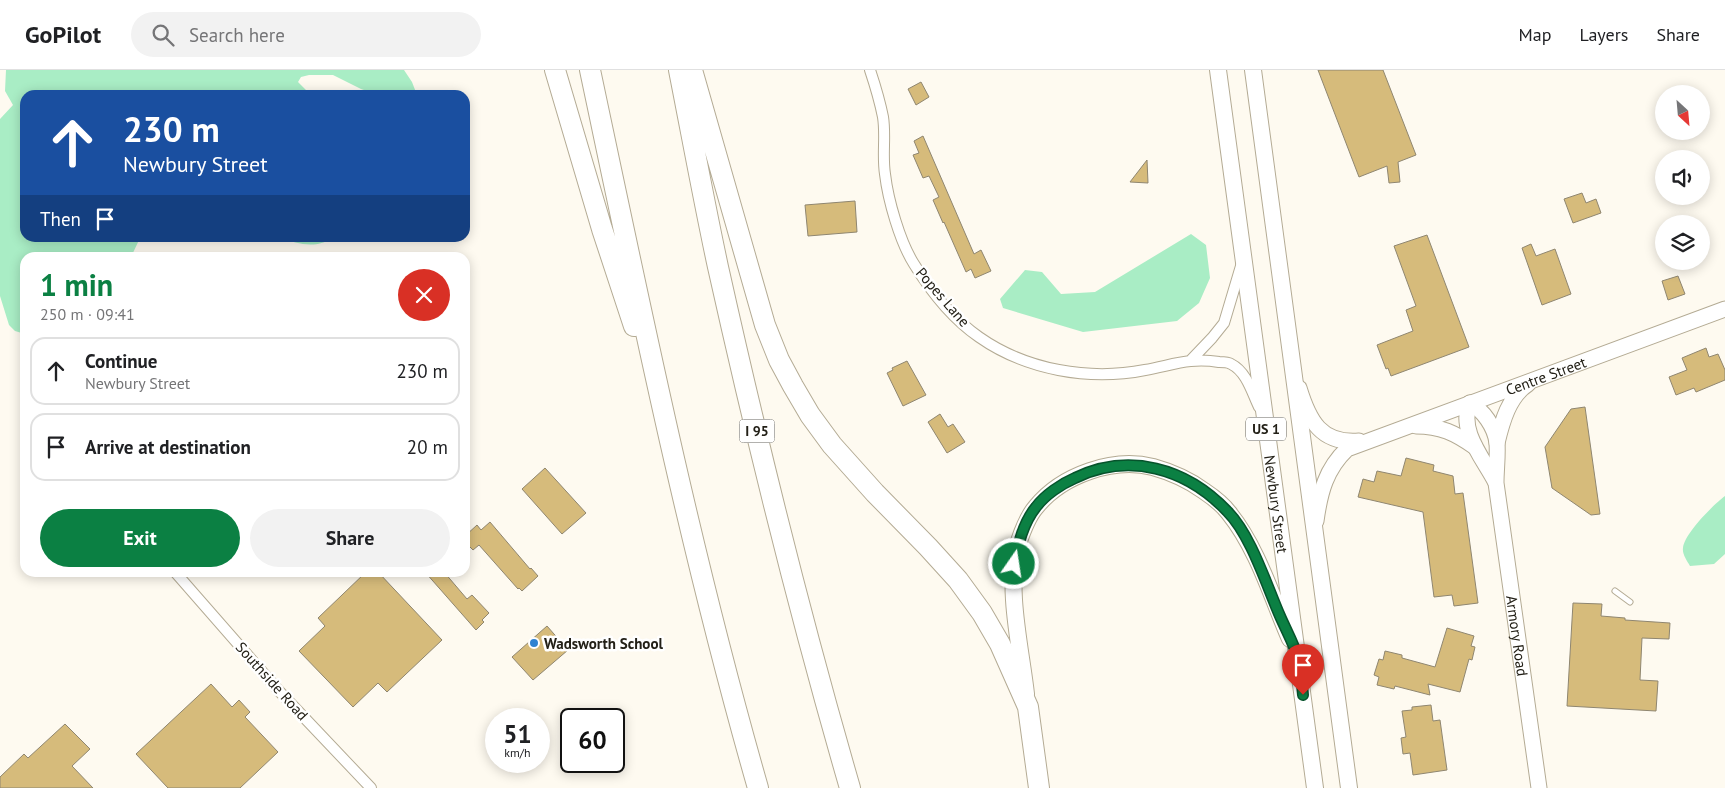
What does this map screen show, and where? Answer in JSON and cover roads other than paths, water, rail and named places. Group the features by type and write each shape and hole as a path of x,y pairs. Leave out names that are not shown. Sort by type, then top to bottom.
{"highway":[{"path":"556,70 616,276 659,395"},
{"path":"590,70 659,395 698,566 758,788"},
{"name":"I 95","path":"679,70 718,266 772,494 850,788"},
{"path":"692,70 765,325 779,360 810,415 832,444 875,493 928,546 958,580 982,613 1000,644 1028,706 1039,788"}],"main road":[{"name":"Newbury Street","path":"1218,70 1316,788"},
{"name":"US 1","path":"1253,70 1350,788"},
{"name":"Centre Street","path":"1315,533 1318,503 1323,482 1337,458 1347,449 1725,309"},
{"name":"Centre Street","path":"1292,364 1302,399 1319,429 1328,437 1336,440 1346,442 1368,440"},
{"path":"1497,443 1501,426 1515,398 1524,387 1539,377"},
{"name":"Armory Road","path":"1496,483 1469,434 1466,411 1470,403 1482,412 1492,427 1497,443 1496,483 1539,788"},
{"path":"1397,429 1431,426 1448,431 1476,448"},
{"path":"1028,706 1014,590 1014,564 1019,543 1035,507 1051,492 1084,473 1117,465 1151,466 1170,473 1193,483 1211,495 1229,512 1244,535 1260,567 1298,661"},
{"path":"1532,788 1536,770"}],"street":[{"name":"Popes Lane","path":"870,70 883,118 884,173 890,201 903,239 913,262 955,316 978,337 1002,351 1023,360 1067,372 1117,374 1191,360 1206,360 1230,364 1241,372 1250,387 1265,422"},
{"path":"1191,360 1224,323 1243,257"},
{"name":"Southside Road","path":"179,577 279,691 371,788"}],"lane":[{"path":"1615,591 1630,602"}],"place":[{"name":"Wadsworth School","path":"534,643"}]}
